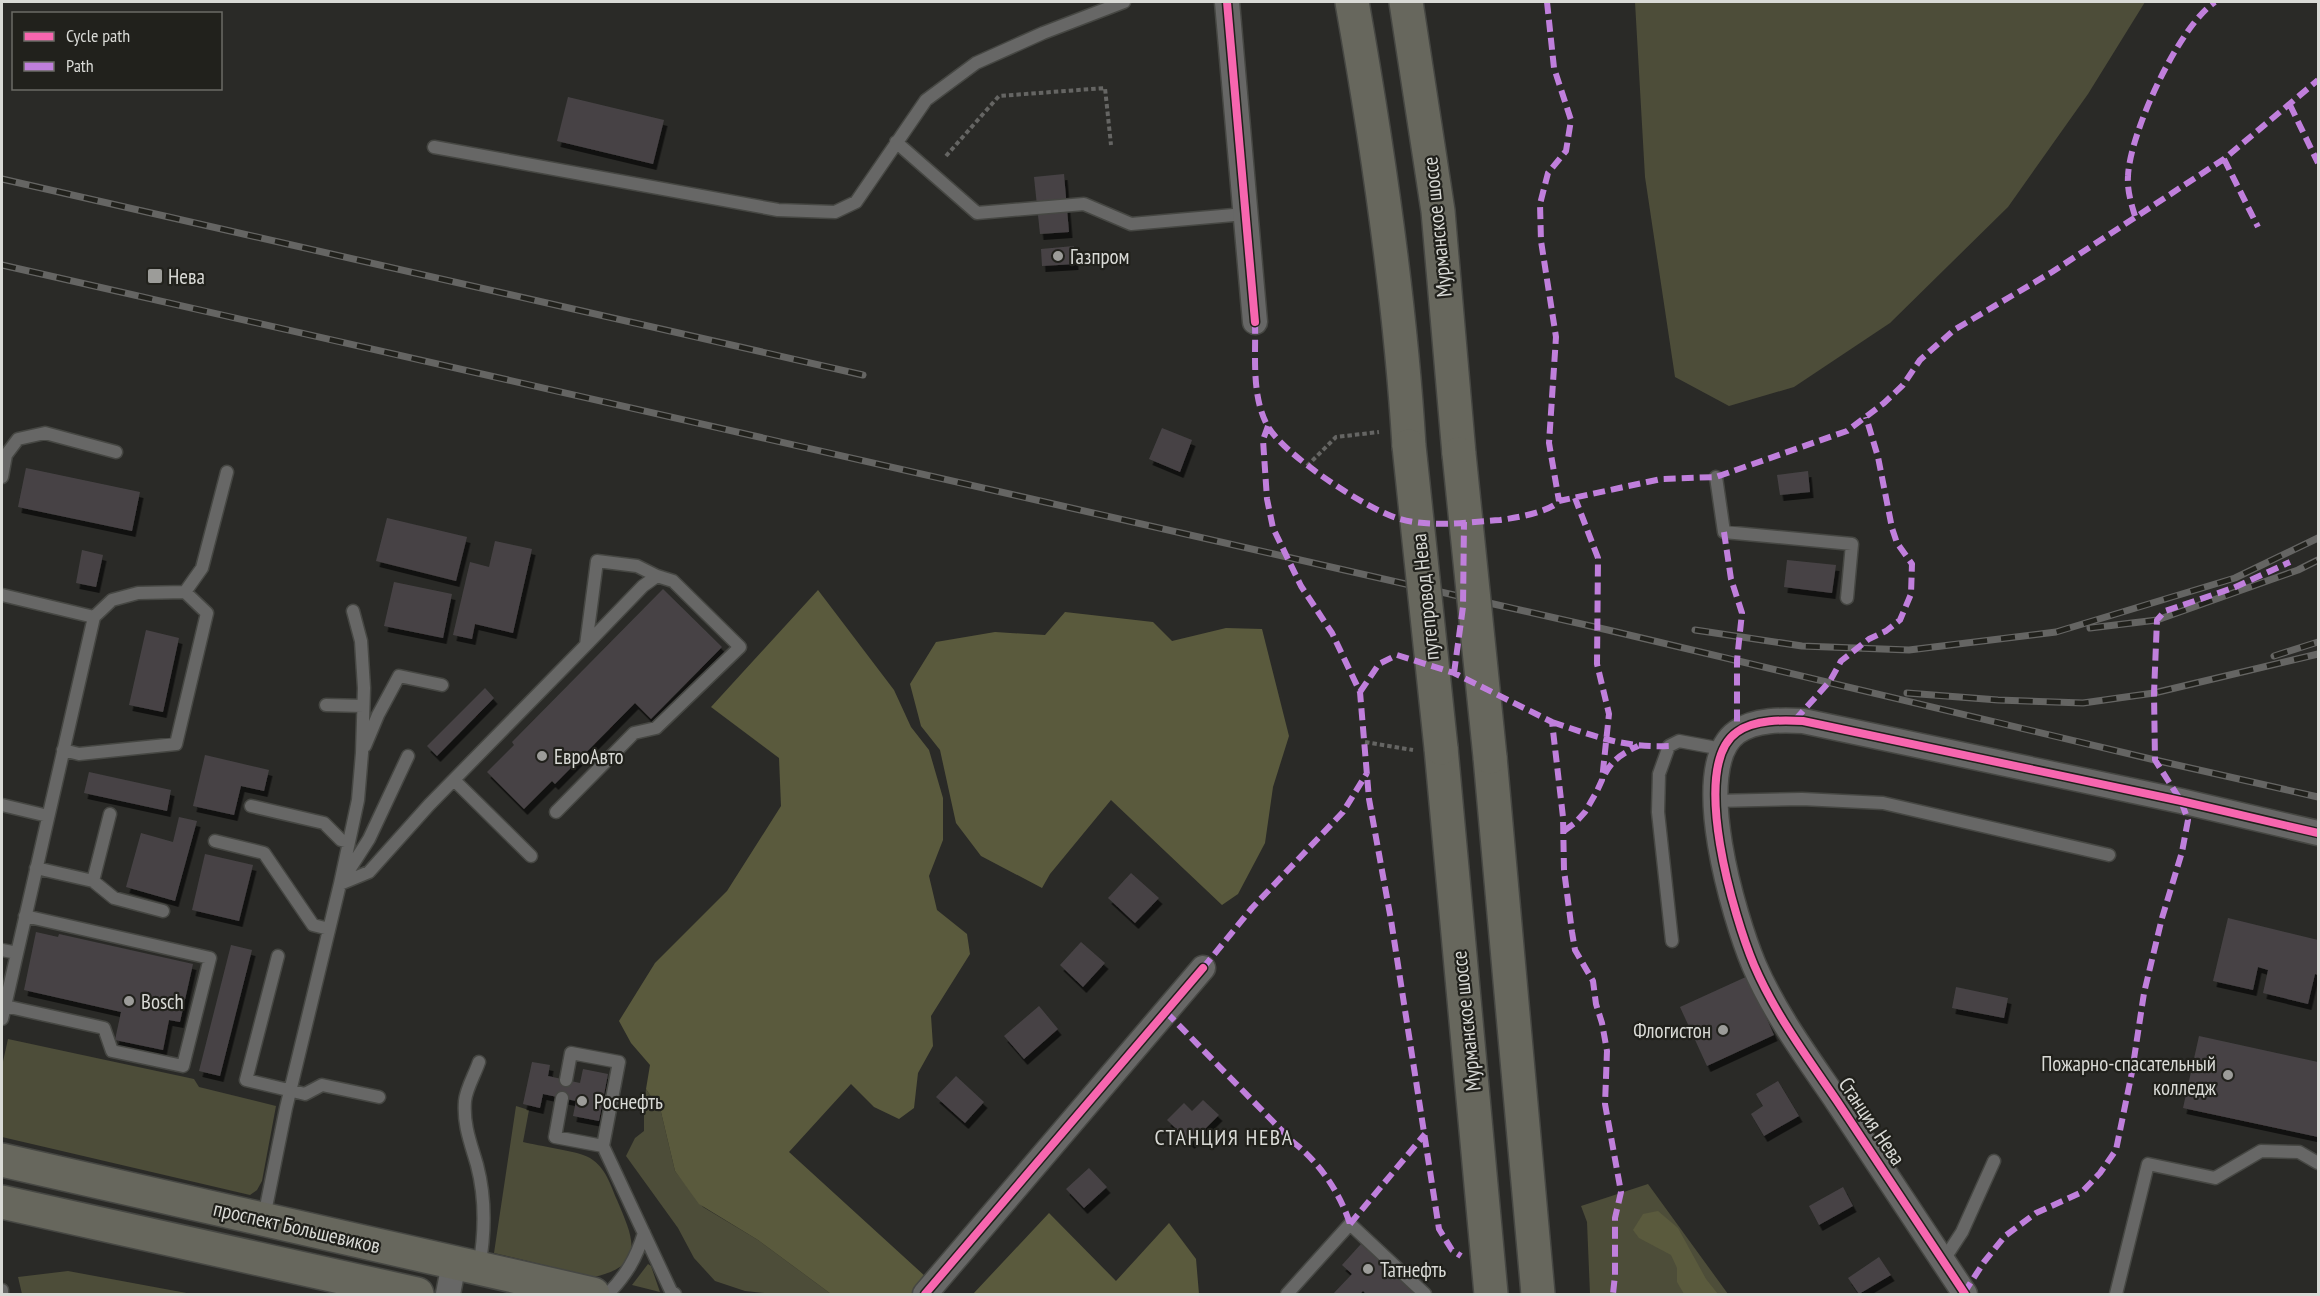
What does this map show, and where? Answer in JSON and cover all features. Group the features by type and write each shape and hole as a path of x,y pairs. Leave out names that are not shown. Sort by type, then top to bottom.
{"main road":[{"name":"путепровод Нева","path":"1352,2 1383,200 1405,381 1427,749"},
{"name":"Мурманское шоссе","path":"1406,2 1438,211 1538,1294"},
{"name":"Мурманское шоссе","path":"1427,749 1491,1294"},
{"name":"проспект Большевиков","path":"2,1160 263,1219 460,1276 593,1294"},
{"name":"проспект Большевиков","path":"2,1202 417,1294"}],"street":[{"path":"1227,2 1255,322"},
{"path":"1722,749 1737,731 1772,720 1803,721 2319,832"},
{"name":"Станция Нева","path":"1722,749 1715,773 1714,801 1720,842 1733,899 1754,965 1786,1025 1965,1294"},
{"path":"925,1294 1203,968"}],"lane":[{"path":"434,147 778,210 835,212 856,202 926,100 976,63 1042,33 1124,2"},
{"path":"896,142 977,213 1083,204 1131,224 1245,214"},
{"path":"2,477 6,455 18,438 45,433 116,452"},
{"path":"185,592 202,568 227,472"},
{"path":"1716,477 1724,532 1852,544 1847,598"},
{"path":"556,812 634,733 656,728 740,647 673,581 636,566 597,561 586,645"},
{"path":"340,884 369,872 454,780 643,586 657,576"},
{"path":"2,1019 25,916 63,750 94,616 112,600 138,593 185,592 207,614 176,744 79,754 63,750"},
{"path":"2,596 94,616"},
{"path":"263,1219 290,1091 358,801 363,706 361,641 353,611"},
{"path":"362,753 378,715 399,676 442,685"},
{"path":"326,705 363,706"},
{"path":"1672,941 1658,812 1659,774 1669,746 1679,741 1722,749"},
{"path":"340,884 369,839 408,756"},
{"path":"454,780 531,856"},
{"path":"1714,801 1802,799 1883,803 2109,855"},
{"path":"2,805 48,816"},
{"path":"251,806 324,823 341,840 349,842"},
{"path":"93,881 110,814"},
{"path":"215,841 264,853 313,925 329,929"},
{"path":"36,868 93,881 114,898 163,911"},
{"path":"5,1006 104,1028 112,1051 183,1066 210,958 25,916"},
{"path":"2,950 17,953"},
{"path":"278,956 246,1080 305,1094 322,1085 379,1097"},
{"path":"566,1080 571,1053 619,1062 603,1146 675,1294"},
{"path":"460,1276 484,1236 483,1203 477,1166 467,1135 465,1100 479,1062"},
{"path":"562,1098 555,1137 603,1146"},
{"path":"2116,1294 2148,1164 2216,1179 2261,1151 2299,1152 2319,1163"},
{"path":"1943,1261 1962,1232 1994,1161"},
{"path":"1287,1294 1350,1224 1425,1294"},
{"path":"608,1294 621,1280 637,1256 644,1233"}],"path":[{"path":"946,156 999,96 1105,88 1111,145"},
{"path":"1307,466 1335,437 1379,432"},
{"path":"1365,742 1427,749"}],"green space":[{"path":"1635,2 2145,2 2088,94 2008,207 1890,323 1794,387 1729,406 1675,377 1645,177"},
{"path":"818,590 894,690 911,727 929,750 943,798 943,840 929,876 937,910 967,934 970,954 931,1016 933,1046 918,1073 914,1108 899,1119 874,1107 851,1084 789,1152 926,1277 914,1294 831,1294 758,1240 699,1204 675,1171 661,1112 646,1089 650,1065 631,1043 619,1021 655,963 727,891 781,806 779,758 711,707"},
{"path":"1065,612 1153,622 1172,641 1226,628 1262,629 1289,736 1273,787 1265,843 1238,894 1222,905 1111,800 1050,874 1042,888 981,856 956,823 940,750 921,726 910,684 936,642 995,632 1045,635"},
{"path":"8,1039 194,1079 199,1087 276,1106 262,1181 257,1190 250,1195 2,1137 2,1066"},
{"path":"646,1089 661,1112 675,1171 703,1207 758,1240 831,1294 774,1294 745,1291 715,1281 694,1258 678,1228 626,1156 635,1138 644,1131"},
{"path":"516,1106 529,1110 523,1142 585,1155 604,1171 631,1238 629,1257 611,1272 594,1277 494,1253"},
{"path":"1648,1184 1728,1294 1590,1294 1587,1222 1581,1206"},
{"path":"1658,1211 1678,1228 1706,1279 1718,1294 1684,1294 1677,1282 1677,1268 1671,1255 1639,1238 1633,1230 1643,1214"},
{"path":"1049,1213 1116,1281 1169,1223 1196,1259 1199,1294 973,1294"},
{"path":"648,1264 651,1266 660,1292 632,1285"},
{"path":"68,1271 192,1294 22,1294 18,1277"}],"building":[{"path":"568,97 664,120 653,164 557,141"},
{"path":"1064,174 1069,232 1040,234 1034,177"},
{"name":"Газпром","path":"1074,246 1075,264 1042,266 1041,249"},
{"path":"1162,428 1192,440 1180,472 1149,459"},
{"path":"26,468 140,492 132,531 18,507"},
{"path":"1808,471 1810,492 1780,495 1777,475"},
{"path":"387,518 467,537 456,581 376,561"},
{"path":"495,541 532,549 513,633 475,624 472,639 453,635 470,562 489,567"},
{"path":"82,550 103,555 96,587 76,583"},
{"path":"1787,560 1836,565 1832,593 1784,587"},
{"path":"394,582 452,594 443,638 384,626"},
{"path":"663,589 722,647 651,719 635,703 555,784 552,781 524,809 487,772 514,745 512,742"},
{"path":"146,630 179,638 163,712 129,705"},
{"path":"485,688 494,698 437,756 427,746"},
{"path":"205,755 269,770 264,791 241,786 234,815 193,806"},
{"path":"89,772 171,790 167,811 84,793"},
{"path":"179,817 197,821 175,901 126,887 141,833 173,842"},
{"path":"205,854 253,865 239,921 192,910"},
{"path":"1131,873 1159,898 1135,923 1108,898"},
{"path":"2228,918 2318,940 2318,975 2315,974 2308,1004 2263,993 2268,970 2258,967 2253,990 2213,981"},
{"name":"Bosch","path":"36,932 58,937 59,934 193,964 180,1022 169,1020 163,1050 115,1040 121,1012 24,990"},
{"path":"1081,942 1105,963 1083,987 1060,965"},
{"path":"231,945 252,950 220,1076 199,1071"},
{"path":"1748,976 1774,1035 1707,1066 1680,1007"},
{"path":"1956,987 2008,998 2004,1018 1952,1008"},
{"path":"1039,1006 1058,1029 1024,1059 1004,1036"},
{"path":"2199,1036 2318,1062 2318,1137 2183,1108"},
{"path":"532,1062 550,1065 548,1076 580,1083 583,1069 608,1074 599,1121 573,1116 576,1101 543,1094 540,1108 523,1104"},
{"path":"956,1076 984,1102 965,1123 936,1097"},
{"path":"1778,1081 1799,1116 1764,1136 1751,1114 1763,1106 1756,1094"},
{"path":"1203,1100 1219,1115 1191,1143 1167,1120 1184,1103 1192,1111"},
{"path":"1089,1168 1107,1187 1084,1208 1066,1189"},
{"path":"1843,1187 1853,1206 1819,1225 1809,1206"},
{"name":"Татнефть","path":"1361,1244 1418,1294 1366,1294 1363,1291 1360,1294 1333,1294 1352,1274 1342,1265"},
{"path":"1879,1257 1891,1275 1859,1294 1848,1278"}],"railway":[{"path":"2,179 863,375"},
{"path":"2,265 1608,630 2318,797"},
{"path":"1695,630 1802,646 1909,650 2056,632 2235,578 2318,538"},
{"path":"2090,628 2157,620 2298,570 2318,560"},
{"path":"2274,656 2318,642"},
{"path":"1907,693 1998,700 2083,703 2154,693 2318,654"}],"marked path":[{"path":"1547,2 1554,68 1571,120 1566,151 1548,173 1540,204 1541,241 1556,337 1549,443 1559,501"},
{"path":"2135,216 2128,176 2137,134 2172,56 2186,33 2215,2"},
{"path":"1255,322 1256,387 1267,425 1290,451 1327,480 1368,505 1400,519 1437,524 1500,520 1540,511 1559,501 1661,479 1716,477 1847,431 1884,403 1903,385 1920,360 1954,330 2052,272 2224,159 2318,80"},
{"path":"2290,105 2318,163"},
{"path":"2224,159 2258,227"},
{"path":"1795,720 1830,681 1841,661 1869,639 1886,631 1900,620 1911,594 1912,564 1897,543 1892,528 1878,457 1866,417"},
{"path":"1268,426 1263,440 1267,499 1273,528 1301,586 1332,633 1360,692 1369,799 1391,920 1439,1229 1452,1250 1461,1256"},
{"path":"1564,831 1585,812 1602,780 1609,714 1597,664 1598,558 1575,498"},
{"path":"1454,673 1463,607 1464,522"},
{"path":"1724,532 1731,579 1742,613 1737,660 1737,731"},
{"path":"1964,1293 1984,1262 2005,1236 2036,1213 2082,1192 2100,1173 2116,1150 2132,1072 2144,993 2162,918 2182,852 2188,820 2181,801 2155,760 2154,693 2157,620 2165,611 2233,588 2290,562"},
{"path":"1360,692 1379,664 1397,655 1454,673 1552,722 1563,817 1564,870 1575,950 1593,981 1607,1051 1605,1104 1621,1192 1615,1218 1613,1294"},
{"path":"1552,722 1623,743 1669,746"},
{"path":"1605,774 1618,757 1638,746"},
{"path":"1203,968 1252,908 1343,812 1367,773"},
{"path":"1166,1012 1312,1159 1335,1190 1350,1224"},
{"path":"1350,1224 1425,1134"}],"cycle path":[{"path":"1227,2 1255,322"},
{"path":"1965,1294 1792,1035 1762,983 1736,914 1720,844 1716,809 1716,776 1723,750 1737,732 1752,725 1778,721 1803,721 2181,801 2318,833"},
{"path":"925,1294 1203,968"}],"place":[{"name":"Газпром","path":"1058,256"},
{"name":"Нева","path":"155,276"},
{"name":"ЕвроАвто","path":"542,756"},
{"name":"Bosch","path":"129,1001"},
{"name":"Флогистон","path":"1723,1030"},
{"name":"Пожарно-спасательный колледж","path":"2228,1075"},
{"name":"Роснефть","path":"582,1101"},
{"name":"Татнефть","path":"1368,1269"}],"district":[{"name":"СТАНЦИЯ НЕВА","path":"1224,1137"}]}
